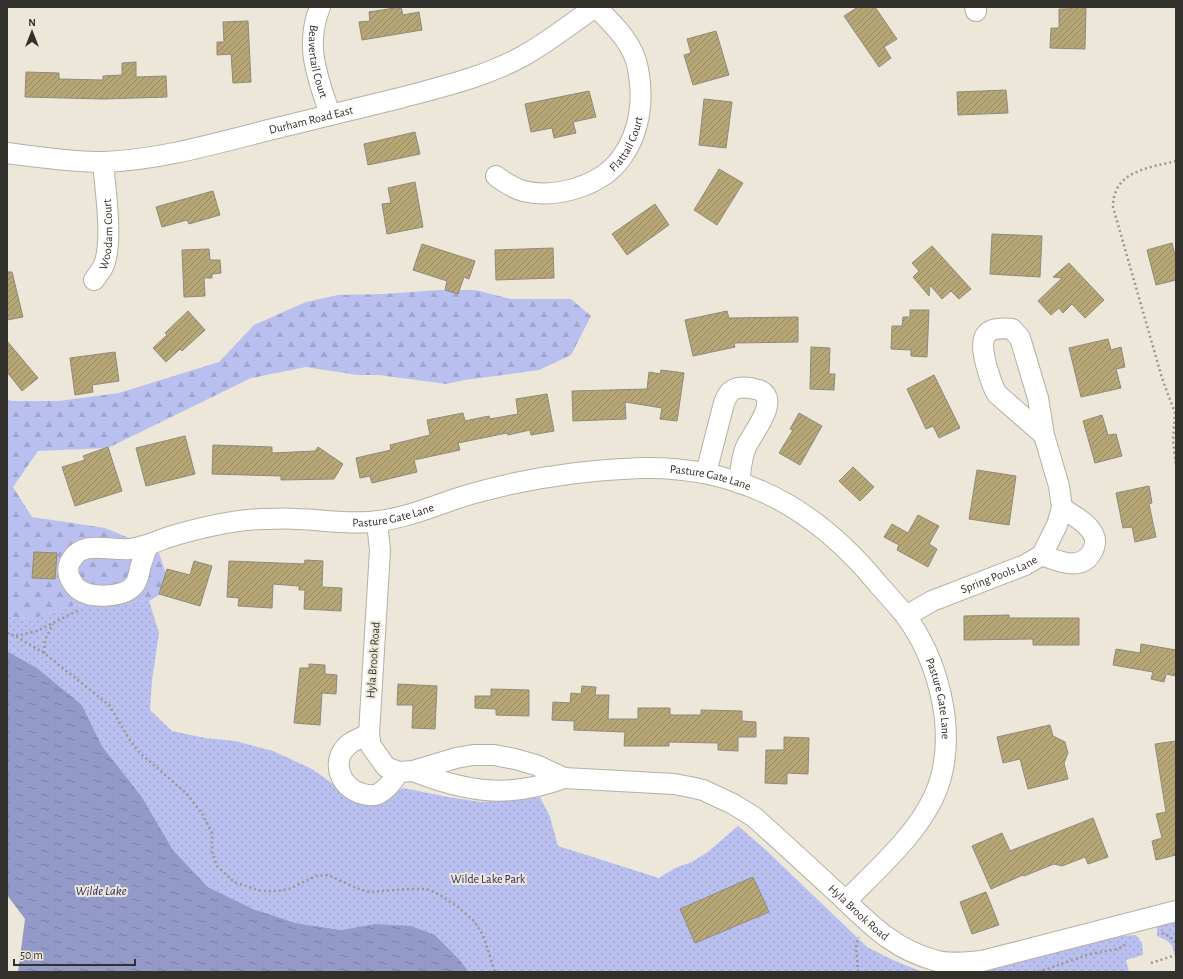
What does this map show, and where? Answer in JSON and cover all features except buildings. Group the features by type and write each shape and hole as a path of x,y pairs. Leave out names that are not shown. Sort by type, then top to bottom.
{"street":[{"name":"Beavertail Court","path":"320,7 313,30 312,47 316,68 330,116"},
{"name":"Durham Road East","path":"7,153 66,160 103,162 169,154 330,116 451,85 488,71 522,57 556,36 596,7"},
{"name":"Flattail Court","path":"496,176 523,191 556,193 592,182 607,173 622,158 631,142 640,113 638,69 624,36 596,7"},
{"name":"Woodam Court","path":"94,280 103,267 109,236 103,162"},
{"name":"Spring Pools Lane","path":"906,616 932,601 1024,565 1042,555 1057,525 1062,508 1059,486 1044,435 1038,398 1020,338 1012,329 994,328 983,339 982,345 982,352 992,387 997,394 1044,435"},
{"path":"706,473 727,395 733,390 753,388 762,392 767,398 767,408 762,422 747,445 742,457 740,483"},
{"name":"Pasture Gate Lane","path":"148,545 220,524 258,519 297,519 345,523 377,522 404,516 468,495 519,481 603,470 644,468 676,469 706,473 740,483 781,501 816,523 859,561 906,616 922,642 937,678 942,701 945,724 945,752 941,778 933,799 920,821 902,844 846,901"},
{"path":"1042,555 1070,564 1081,563 1090,557 1095,546 1094,536 1089,528 1079,519 1062,508"},
{"name":"Hyla Brook Road","path":"377,522 380,550 369,734 371,746 386,767 456,786 494,792 534,788 564,778"},
{"path":"369,734 351,742 345,748 338,766 340,776 345,785 354,792 367,795 377,794 406,772"},
{"name":"Hyla Brook Road","path":"406,772 456,758 494,756 529,763 564,778 674,784 703,790 754,816 868,923 890,940 913,953 935,961 957,963 982,962 1176,911"}],"path":[{"path":"1176,161 1136,172 1123,180 1117,187 1113,197 1113,207 1162,378 1175,413 1173,441 1176,465"},
{"path":"44,653 45,640 54,623"},
{"path":"7,633 44,653 109,705 131,742 140,753 187,794 202,815 212,834 212,852 217,866 234,882 261,891 277,891 289,889 316,876 328,875 369,892 426,889 440,894 474,921 483,935 495,972"},
{"path":"1157,932 1170,936 1176,942"},
{"path":"1038,972 1090,954 1118,949 1131,940"},
{"path":"1151,963 1176,955"}],"green space":[{"path":"439,290 475,290 511,299 571,299 591,316 571,355 539,370 446,384 379,375 357,375 306,367 251,378 108,448 38,451 13,487 32,517 105,528 158,550 167,577 161,594 149,601 71,606 32,619 7,617 7,399 11,401 59,401 119,393 219,362 254,325 306,302 338,295 384,294"},
{"name":"Wilde Lake Park","path":"149,601 159,633 152,680 150,710 172,731 205,738 235,741 273,751 312,769 350,796 382,799 403,788 481,802 540,797 550,817 558,846 659,878 675,868 692,862 709,851 738,826 766,850 867,947 895,961 923,972 469,972 459,959 435,935 374,924 341,930 296,923 253,909 208,887 173,850 142,797 102,746 82,705 37,668 7,651 7,617 32,619 71,606"},
{"path":"1174,922 1176,926 1176,962 1171,945 1166,940 1157,936 1157,926"},
{"path":"1136,935 1142,943 1143,955 1126,960 1129,972 956,972 1117,936"}],"water":[{"name":"Wilde Lake","path":"7,651 37,668 82,705 102,746 142,797 173,850 208,887 253,909 296,923 341,930 374,924 411,926 435,935 459,959 469,972 18,972 25,919 7,895"}]}
